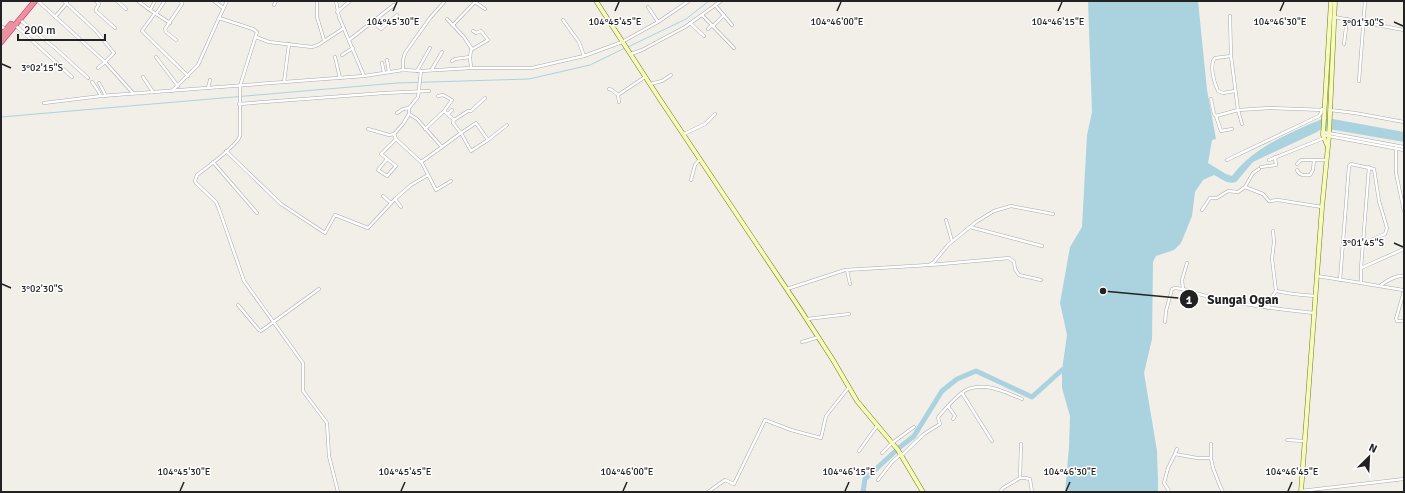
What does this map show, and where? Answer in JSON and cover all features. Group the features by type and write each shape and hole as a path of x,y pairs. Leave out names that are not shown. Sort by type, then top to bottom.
{"highway":[{"path":"1,42 34,1"},
{"path":"1,35 34,1"}],"street":[{"path":"34,1 55,17 105,62 134,93"},
{"path":"96,1 99,4 96,11 115,28"},
{"path":"117,1 126,9"},
{"path":"138,1 170,22"},
{"path":"150,10 155,1"},
{"path":"176,40 165,30 182,4 181,1"},
{"path":"214,1 223,8"},
{"path":"172,91 200,62 227,1"},
{"path":"274,5 276,1"},
{"path":"317,1 317,17 324,40"},
{"path":"336,1 337,12 364,76"},
{"path":"337,12 350,1"},
{"path":"403,70 404,55 432,15 445,1"},
{"path":"596,1 623,44 819,337 857,401 897,449 923,492"},
{"path":"44,103 134,93 240,87 364,76 403,70 419,71 471,68 532,68 584,56 623,44 689,1"},
{"path":"630,54 642,50 685,27 721,1"},
{"path":"1331,1 1330,118 1301,491 1404,479"},
{"path":"1327,146 1323,133 1323,109 1332,17 1335,1"},
{"path":"1359,81 1365,1"},
{"path":"55,17 66,2 96,31 114,53 98,68"},
{"path":"164,2 142,31 188,76"},
{"path":"453,25 476,2 485,9"},
{"path":"349,40 394,5"},
{"path":"715,5 732,25"},
{"path":"648,7 658,22"},
{"path":"373,22 381,29 397,15"},
{"path":"702,15 734,48"},
{"path":"708,29 724,15"},
{"path":"1230,16 1231,56 1238,110 1242,124"},
{"path":"1332,17 1347,18 1404,30"},
{"path":"219,18 257,31 240,87 239,139 197,175 195,181 196,184 216,202 244,281 303,363 303,392 327,423 328,454 338,492"},
{"path":"1344,44 1347,18"},
{"path":"19,19 55,48 88,78"},
{"path":"447,19 465,38 472,49"},
{"path":"563,20 579,42 584,56"},
{"path":"690,24 704,36"},
{"path":"14,25 72,77"},
{"path":"1,26 6,30"},
{"path":"256,37 269,42 312,47 318,45 344,28"},
{"path":"471,68 470,51 488,40 481,31 476,33 473,31"},
{"path":"284,82 289,44"},
{"path":"342,55 353,48"},
{"path":"368,129 388,135 394,134 403,124 409,114 409,108 418,97 420,78 419,71 430,48"},
{"path":"432,70 442,52"},
{"path":"1231,56 1215,58 1212,65 1218,91 1223,93 1235,91"},
{"path":"156,57 178,86"},
{"path":"335,57 340,78"},
{"path":"452,61 455,58 470,57"},
{"path":"387,60 389,72"},
{"path":"382,63 384,73"},
{"path":"650,84 662,81 671,75"},
{"path":"143,77 153,92"},
{"path":"618,95 645,77"},
{"path":"208,88 210,80"},
{"path":"92,82 100,96"},
{"path":"100,83 106,96"},
{"path":"239,103 419,90 429,91"},
{"path":"609,90 618,95 619,102"},
{"path":"424,129 444,111 452,100 443,95 438,96"},
{"path":"454,120 468,111 472,111 485,98"},
{"path":"1211,99 1214,114 1221,131 1232,130"},
{"path":"397,113 403,108 409,108"},
{"path":"1216,116 1238,110 1270,108 1323,109"},
{"path":"1227,160 1319,116 1323,109"},
{"path":"448,114 452,110"},
{"path":"1330,110 1404,122"},
{"path":"444,111 454,120 453,123 461,133 471,151 507,125"},
{"path":"409,114 417,119 424,129 442,147"},
{"path":"684,134 706,123 715,114"},
{"path":"421,162 476,124 488,140"},
{"path":"1269,160 1323,133 1329,132 1404,150"},
{"path":"394,134 396,138 421,162 436,190 451,181"},
{"path":"387,159 378,170 386,176 396,166 381,154 396,138"},
{"path":"1396,147 1404,147"},
{"path":"1396,147 1396,173 1404,211"},
{"path":"226,151 282,204 325,233 335,215 368,228 395,198 411,185 428,175"},
{"path":"1202,210 1210,198 1217,198 1228,191 1238,192 1245,187 1253,173 1260,168 1276,165 1275,157"},
{"path":"691,180 695,165 700,159"},
{"path":"1298,164 1301,160 1326,160"},
{"path":"1297,170 1304,176 1310,175 1313,170 1314,160"},
{"path":"213,162 257,213"},
{"path":"1340,280 1349,166 1352,163 1373,167 1375,170 1379,201 1387,230 1385,234 1364,243"},
{"path":"1361,283 1370,167"},
{"path":"1245,187 1263,194 1268,201 1278,200 1322,207"},
{"path":"382,196 391,203"},
{"path":"395,198 401,207"},
{"path":"929,265 934,262 948,244 986,215 1002,208 1011,206 1053,214"},
{"path":"946,220 952,241"},
{"path":"970,227 1042,246"},
{"path":"1268,308 1272,296 1276,291 1272,259 1274,231"},
{"path":"1361,268 1404,249"},
{"path":"787,289 847,270 1009,258 1014,262 1015,269 1019,275 1041,280"},
{"path":"1184,289 1182,282 1187,263"},
{"path":"847,270 850,284"},
{"path":"1380,286 1399,275 1403,276"},
{"path":"1317,276 1403,290 1404,291 1396,319 1404,321"},
{"path":"1165,322 1172,289 1175,288 1184,289 1204,297 1238,304 1314,313"},
{"path":"238,305 261,331 319,289"},
{"path":"1276,291 1315,296"},
{"path":"807,319 849,314"},
{"path":"802,342 819,337"},
{"path":"708,492 725,480 735,483 765,420 788,429 821,438 825,417 849,387"},
{"path":"878,480 892,462 924,434 940,424 938,417 966,390 976,387 987,387 1022,399"},
{"path":"962,393 992,441"},
{"path":"948,406 955,416 953,419"},
{"path":"859,451 878,425"},
{"path":"882,453 892,443 914,427"},
{"path":"1287,440 1304,441"},
{"path":"1020,478 1021,444"},
{"path":"1211,444 1213,468 1223,492"},
{"path":"1169,492 1164,483 1168,468 1177,449"},
{"path":"1175,454 1197,458 1211,458"},
{"path":"1000,492 1003,488 1020,478 1030,479 1032,492"}],"water":[{"path":"1088,1 1198,1 1207,90 1216,139 1212,140 1208,163 1226,174 1232,176 1261,149 1322,119 1333,119 1404,132 1404,142 1323,128 1253,162 1236,182 1228,182 1214,175 1203,180 1195,192 1192,216 1181,243 1174,250 1156,256 1153,262 1152,339 1144,373 1157,451 1158,492 1065,492 1070,416 1062,388 1062,370 1067,335 1060,303 1070,247 1082,227 1087,135 1092,112"}],"waterway":[{"path":"628,47 686,19 709,1"},
{"path":"1,117 397,83 529,79 590,65 625,48"},
{"path":"863,492 865,479 914,436 942,391 957,379 976,371 1032,397 1062,370"}],"place":[{"name":"Sungai Ogan","path":"1103,291"}]}
